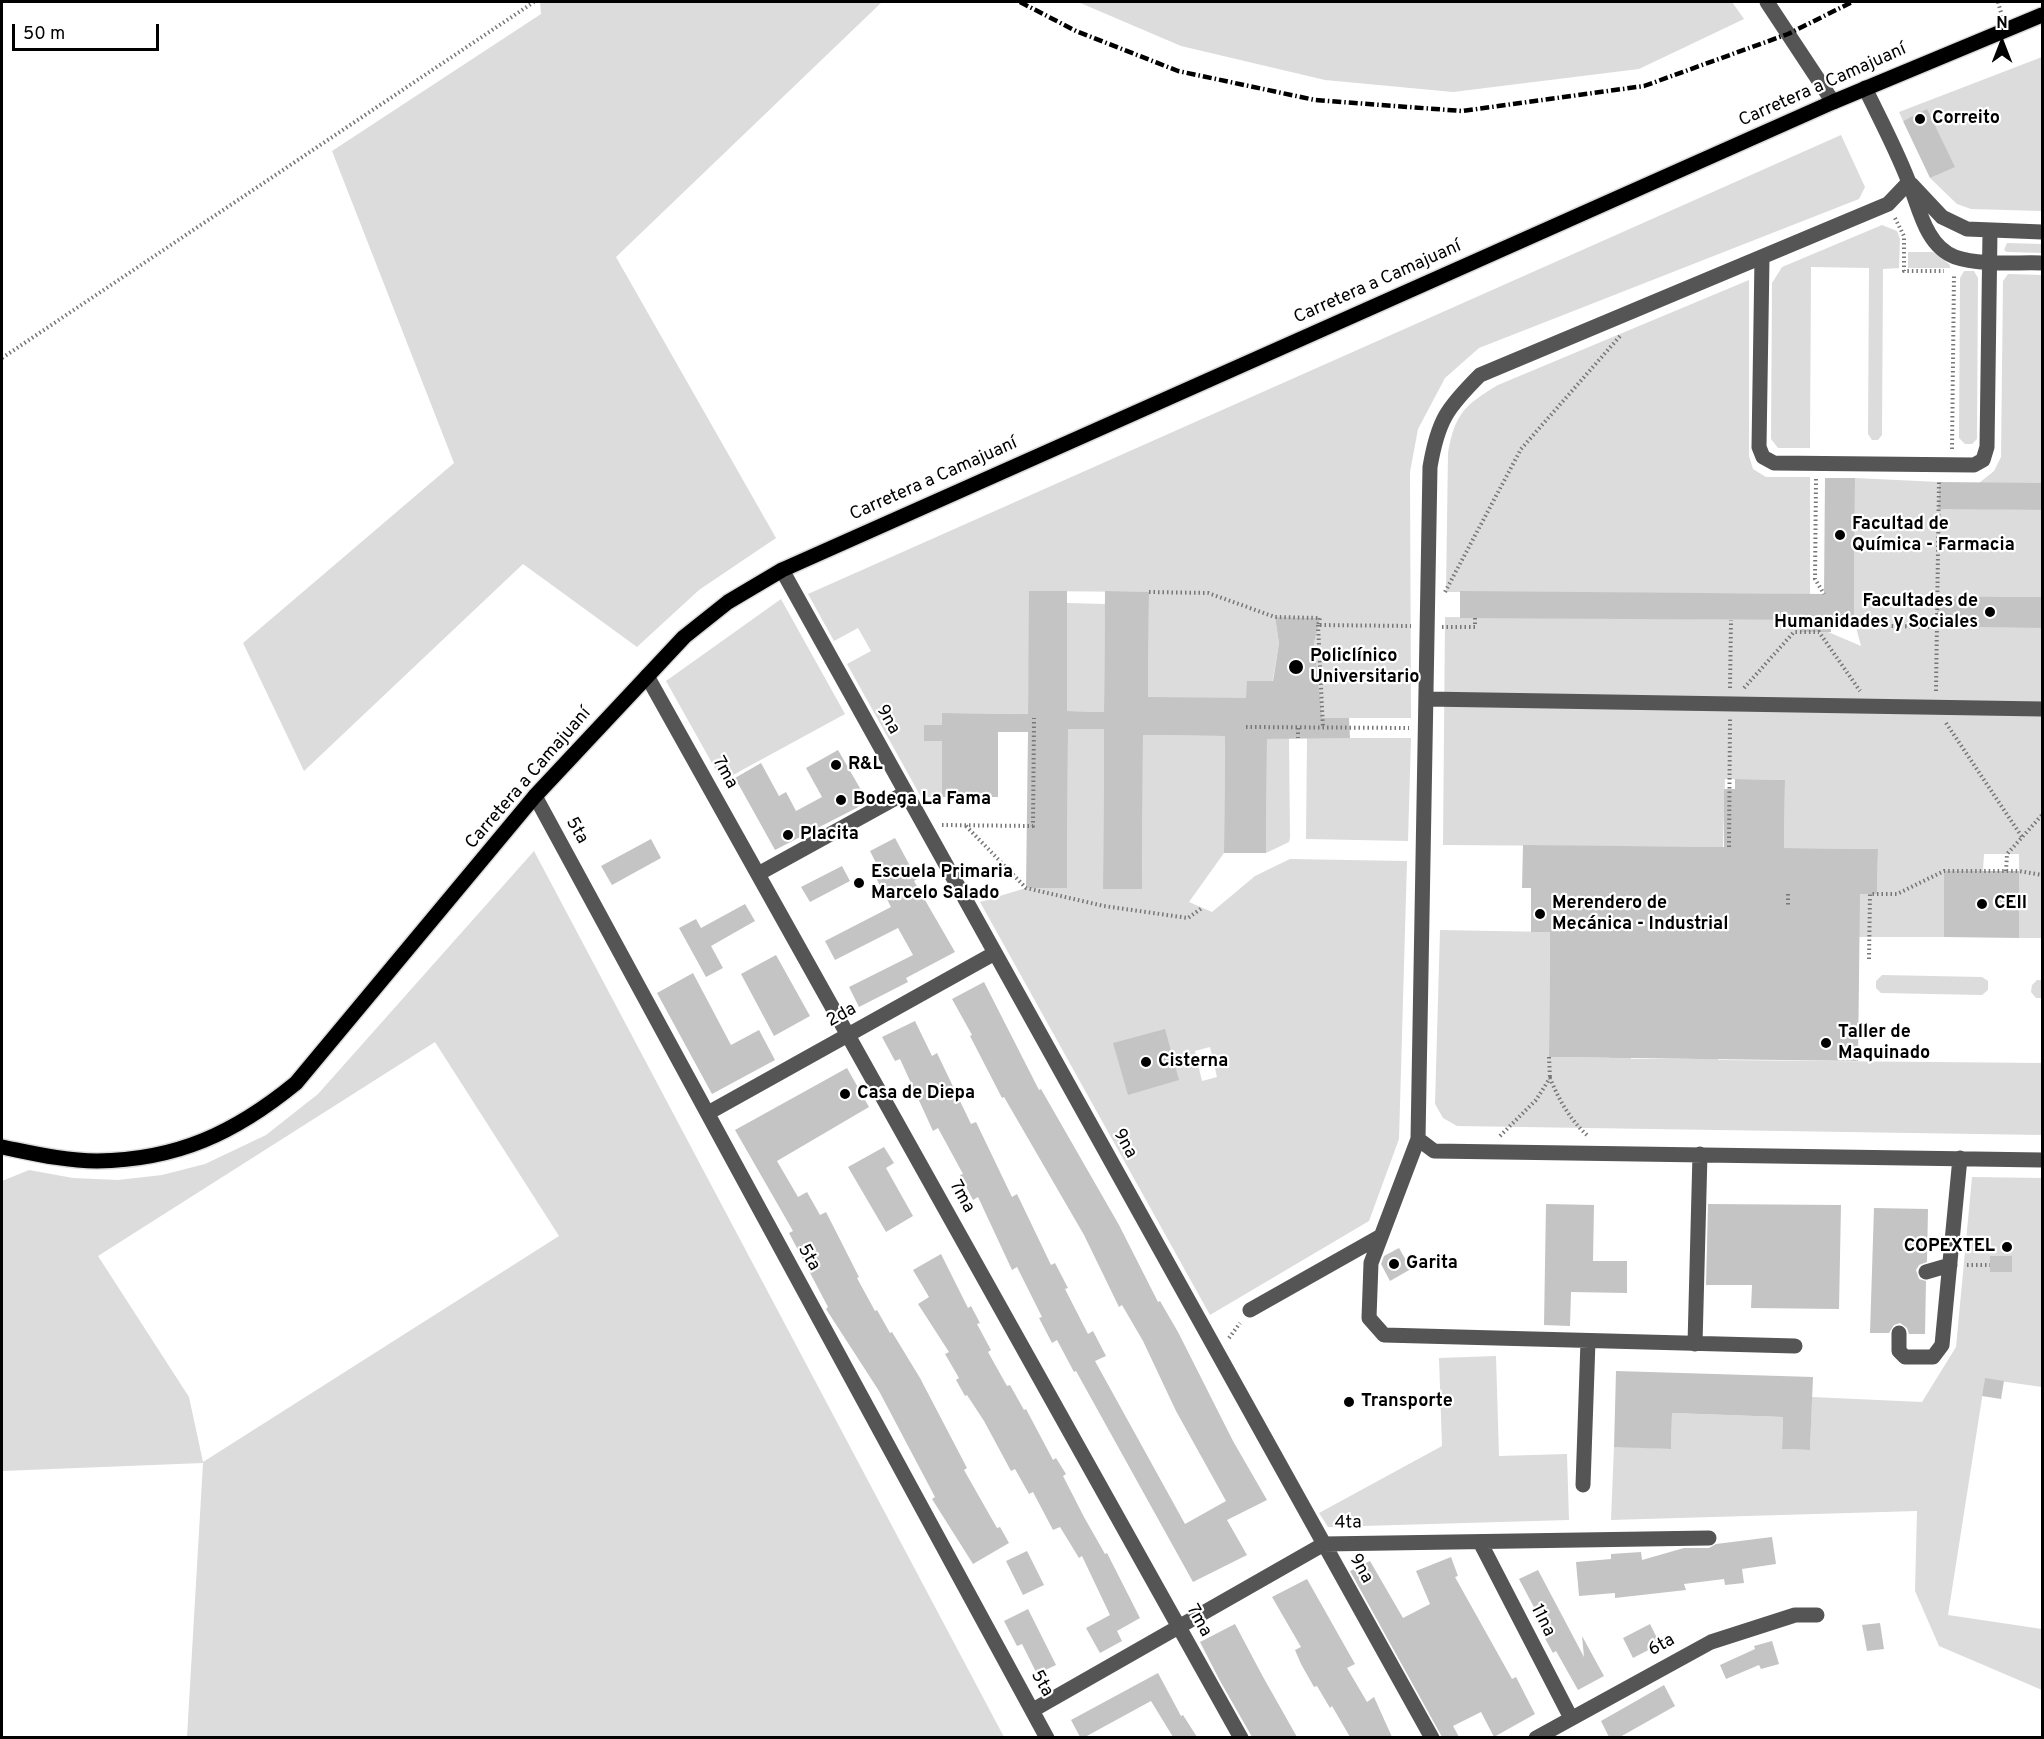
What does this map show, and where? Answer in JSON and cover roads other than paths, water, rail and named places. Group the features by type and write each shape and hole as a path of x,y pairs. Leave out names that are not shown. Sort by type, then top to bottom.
{"main road":[{"name":"Carretera a Camajuaní","path":"2,1148 95,1161 139,1158 182,1149 213,1137 262,1111 296,1083 535,796 684,636 728,602 782,570 1833,102 2043,15"}],"street":[{"path":"1767,2 1833,102"},
{"path":"1865,88 1909,182 1918,213 1934,240 1954,264 2043,262"},
{"path":"1795,1346 1384,1335 1369,1318 1371,1263 1418,1139 1430,467 1436,433 1452,403 1480,375 1888,204 1909,182"},
{"path":"1909,182 1942,217 1967,229 2043,232"},
{"path":"1762,258 1759,447 1763,457 1774,463 1974,465 1983,460 1987,447 1990,231"},
{"name":"9na","path":"782,570 1432,1737"},
{"name":"7ma","path":"648,676 1241,1737"},
{"path":"1426,699 2043,709"},
{"path":"758,874 905,793"},
{"name":"5ta","path":"535,796 1047,1737"},
{"name":"2da","path":"708,1113 994,952"},
{"path":"1418,1139 1434,1151 2043,1160"},
{"path":"1695,1344 1700,1154"},
{"path":"1899,1333 1899,1351 1905,1357 1933,1357 1942,1345 1960,1158"},
{"path":"1250,1310 1381,1236"},
{"path":"1926,1272 1950,1265"},
{"path":"1583,1485 1588,1341"},
{"name":"4ta","path":"1032,1710 1324,1544 1709,1538"},
{"name":"11na","path":"1480,1542 1570,1718"},
{"name":"6ta","path":"1536,1737 1711,1641 1795,1615 1817,1615"}],"railway":[{"path":"1020,2 1076,31 1178,71 1315,100 1462,111 1644,86 1788,34 1852,2"}],"place":[{"name":"Correito","path":"1920,119"},
{"name":"Facultad de Química - Farmacia","path":"1840,535"},
{"name":"Facultades de Humanidades y Sociales","path":"1990,612"},
{"name":"Policlínico Universitario","path":"1296,667"},
{"name":"R&L","path":"836,765"},
{"name":"Bodega La Fama","path":"841,800"},
{"name":"Placita","path":"788,835"},
{"name":"Escuela Primaria Marcelo Salado","path":"859,883"},
{"name":"CEII","path":"1982,904"},
{"name":"Merendero de Mecánica - Industrial","path":"1540,914"},
{"name":"Taller de Maquinado","path":"1826,1043"},
{"name":"Cisterna","path":"1146,1062"},
{"name":"Casa de Diepa","path":"845,1094"},
{"name":"COPEXTEL","path":"2007,1247"},
{"name":"Garita","path":"1394,1264"},
{"name":"Transporte","path":"1349,1402"}]}
